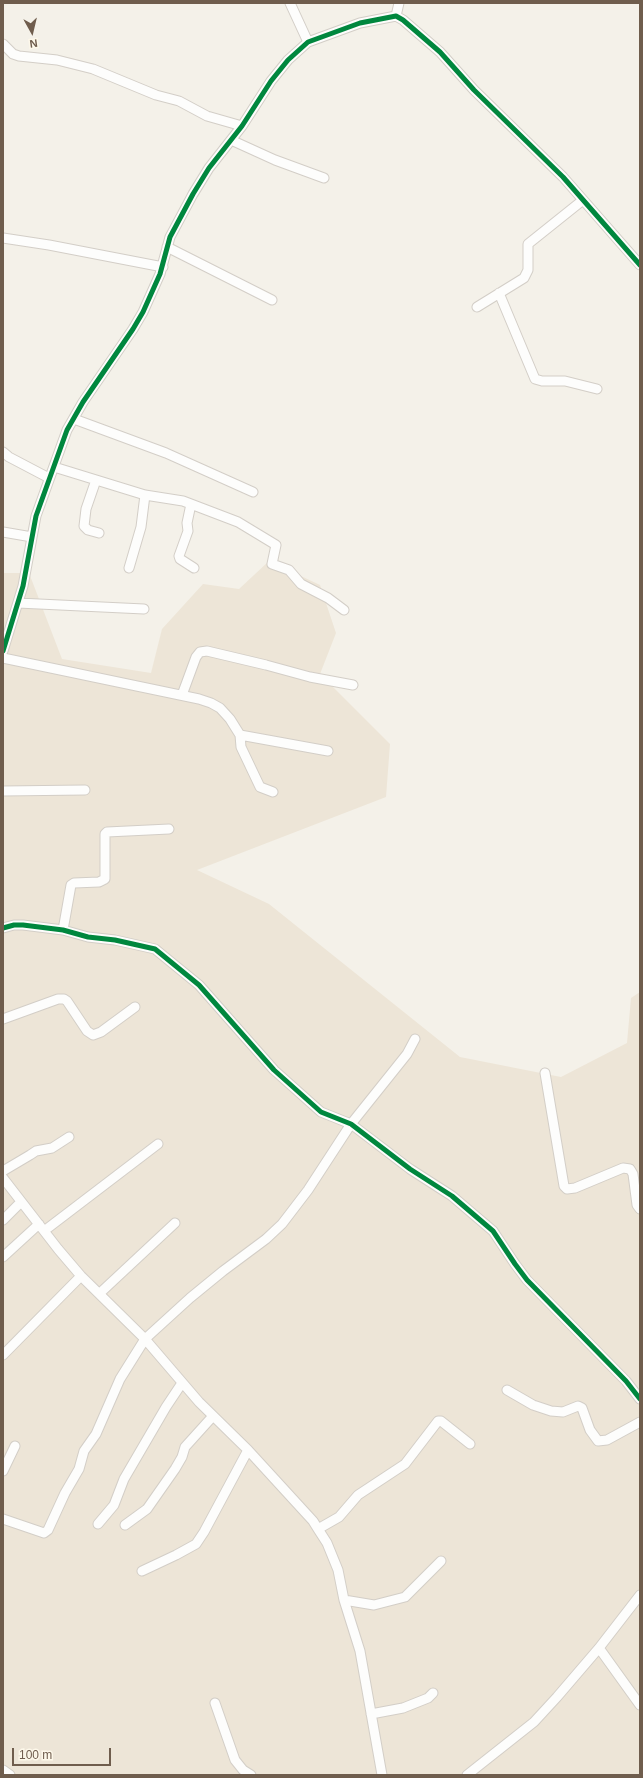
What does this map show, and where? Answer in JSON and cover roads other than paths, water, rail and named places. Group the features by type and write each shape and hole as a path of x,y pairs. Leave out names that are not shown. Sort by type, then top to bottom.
{"street":[{"path":"290,3 308,42"},
{"path":"396,16 399,3"},
{"path":"3,651 18,603 30,554 36,516 67,430 133,329 153,293 163,267 170,237 192,194 209,168 242,126 271,82 288,60 308,42 360,23 396,16 410,25 440,52 474,90 563,177 640,265"},
{"path":"3,44 13,54 57,60 94,69 156,95 179,101 207,116 242,126"},
{"path":"231,140 275,160 324,178"},
{"path":"478,307 499,292 524,278 527,274 529,262 528,244 583,200"},
{"path":"3,238 56,246 163,267"},
{"path":"167,247 272,300"},
{"path":"499,292 535,379 542,381 565,381 597,389"},
{"path":"74,419 166,452 253,492"},
{"path":"3,452 9,457 49,478"},
{"path":"54,466 145,496 166,498 191,504 238,522 276,545 272,564 289,570 301,584 328,598 344,610"},
{"path":"96,480 86,509 84,526 88,530 99,533"},
{"path":"129,568 141,527 145,496"},
{"path":"191,504 187,523 188,531 179,556 180,559 194,568"},
{"path":"3,532 32,537"},
{"path":"18,603 144,609"},
{"path":"182,695 196,656 200,652 207,651 310,677 353,685"},
{"path":"3,658 182,695 199,699 220,708 230,719 240,735 241,747 260,787 273,792"},
{"path":"240,735 328,751"},
{"path":"3,791 86,790"},
{"path":"63,930 71,885 74,883 99,882 105,879 105,834 107,832 169,829"},
{"path":"3,928 14,925 23,925 63,930 88,937 115,940 155,949 199,985 274,1070 321,1112 350,1124 410,1169 452,1196 493,1231 527,1280 626,1381 640,1399"},
{"path":"3,1019 58,999 64,999 67,1001 87,1031 93,1035 100,1032 135,1007"},
{"path":"3,1519 44,1533 48,1530 65,1493 79,1469 84,1451 96,1434 120,1379 145,1339 190,1298 266,1239 282,1224 308,1190 350,1124 407,1054 415,1039"},
{"path":"545,1072 564,1186 567,1189 576,1188 623,1168 630,1169 633,1174 637,1205 640,1209"},
{"path":"3,1172 36,1151 52,1148 69,1137"},
{"path":"3,1257 42,1227 158,1144"},
{"path":"3,1178 81,1276 100,1293 145,1339 182,1383 248,1450 313,1521 327,1543 338,1570 344,1600 360,1651 382,1775"},
{"path":"3,1220 21,1202"},
{"path":"100,1293 175,1223"},
{"path":"3,1355 81,1276"},
{"path":"98,1524 114,1504 124,1479 154,1431 166,1407 182,1383"},
{"path":"507,1390 533,1405 551,1411 563,1412 578,1406 582,1408 590,1430 598,1442 608,1440 640,1422"},
{"path":"125,1525 148,1509 182,1457 185,1447 213,1416"},
{"path":"318,1529 339,1517 358,1495 404,1464 438,1421 441,1421 470,1444"},
{"path":"3,1471 14,1446"},
{"path":"142,1571 196,1544 248,1450"},
{"path":"344,1600 374,1605 405,1597 441,1561"},
{"path":"467,1775 534,1722 599,1648 640,1594"},
{"path":"599,1648 640,1705"},
{"path":"371,1714 403,1708 428,1698 433,1693"},
{"path":"215,1703 235,1760 243,1770 251,1775"},
{"path":"3,1770 10,1775"}]}
